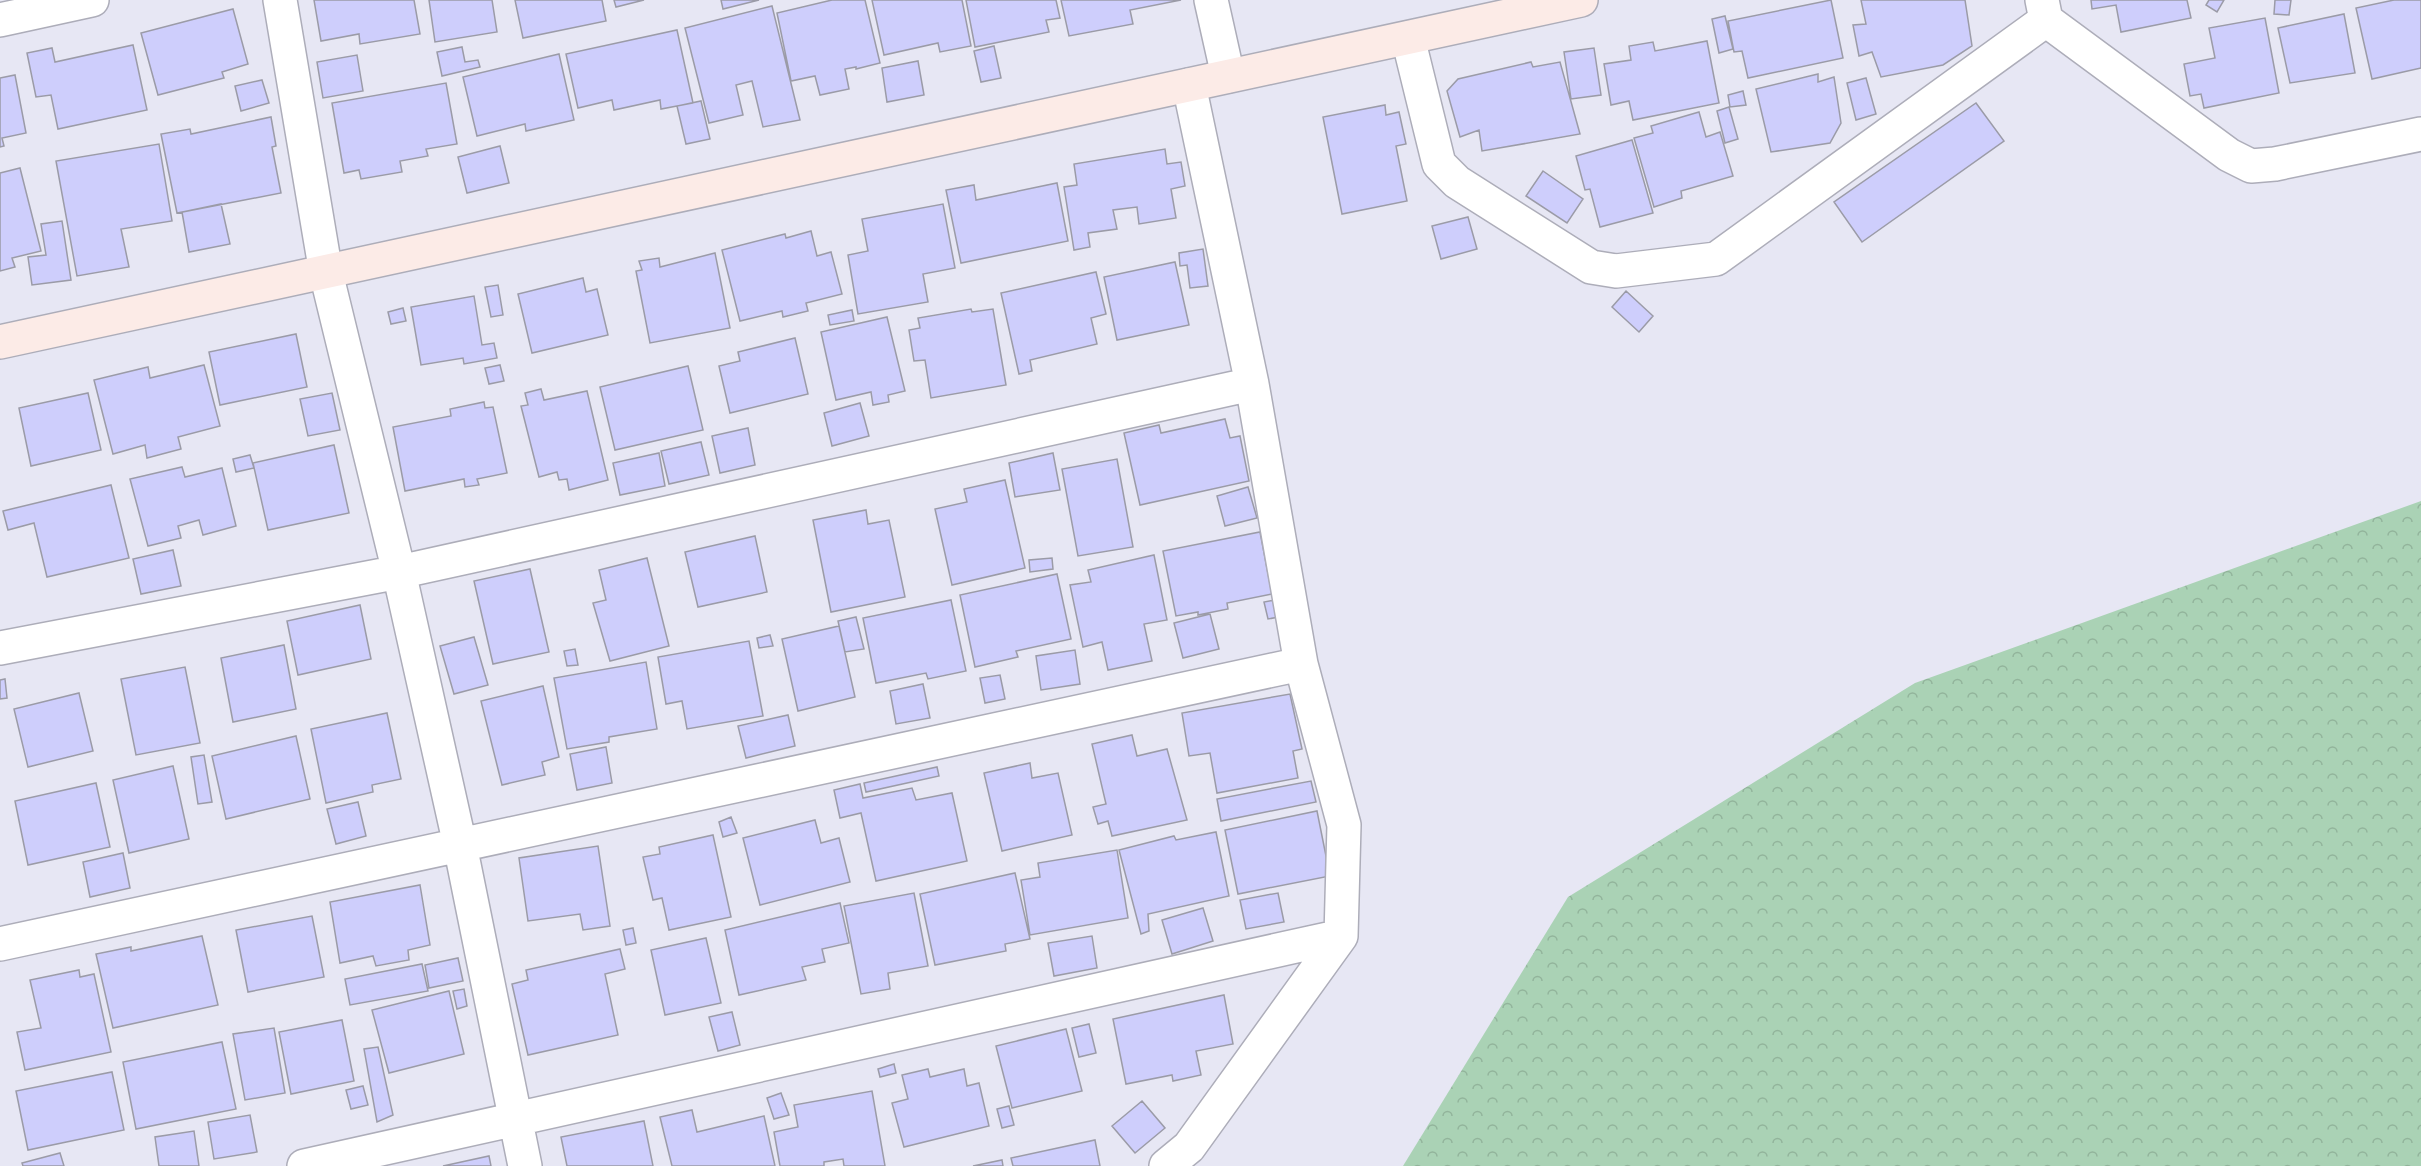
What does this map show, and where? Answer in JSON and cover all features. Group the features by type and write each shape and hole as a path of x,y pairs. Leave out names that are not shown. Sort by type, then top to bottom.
{"street":[{"path":"0,20 92,0"},
{"path":"280,0 326,273 399,572 460,845 525,1166"},
{"path":"1211,0 1228,76"},
{"path":"0,342 1408,38 1515,7 1581,0"},
{"path":"1408,38 1439,164 1457,182 1591,267 1616,271 1716,259 2044,10 2229,154 2251,166 2275,165 2421,134"},
{"path":"1166,1166 1189,1147 1341,936 1344,825 1301,664 1252,384 1189,85"},
{"path":"0,648 399,572 1252,384"},
{"path":"0,944 1301,664"},
{"path":"304,1166 1341,936"}],"green space":[{"path":"2421,501 2421,1166 1403,1166 1568,897 1915,683"}],"building":[{"path":"314,0 414,0 420,34 360,44 359,34 321,41"},
{"path":"429,0 492,0 497,32 435,42"},
{"path":"515,0 602,0 606,21 523,38"},
{"path":"614,0 644,0 616,7"},
{"path":"721,0 759,0 723,9"},
{"path":"832,0 865,0 880,63 856,69 856,67 845,69 849,89 820,95 815,76 791,81 777,13"},
{"path":"872,0 962,0 971,46 940,52 938,43 884,55"},
{"path":"966,0 1056,0 1060,18 1046,20 1049,32 975,47"},
{"path":"1061,0 1181,0 1130,10 1133,24 1069,36"},
{"path":"1831,0 1843,58 1748,78 1742,51 1734,52 1728,21"},
{"path":"1861,0 1965,0 1972,46 1943,65 1881,77 1872,52 1859,56 1853,25 1866,24"},
{"path":"2091,0 2187,0 2191,18 2121,32 2116,5 2092,9"},
{"path":"2209,0 2224,0 2217,12 2206,5"},
{"path":"2275,0 2291,0 2289,15 2274,14"},
{"path":"2394,0 2421,0 2421,68 2372,79 2356,8"},
{"path":"772,6 800,120 763,127 752,81 736,85 743,115 709,123 685,28"},
{"path":"233,9 248,64 222,72 224,78 158,95 141,33"},
{"path":"2344,14 2355,73 2290,83 2278,28"},
{"path":"1725,16 1733,49 1719,53 1712,19"},
{"path":"2265,18 2279,93 2204,108 2201,94 2190,96 2184,64 2215,58 2209,28"},
{"path":"677,30 693,103 661,109 660,100 614,110 612,100 578,108 566,54"},
{"path":"1707,41 1719,103 1633,120 1629,101 1611,105 1604,64 1631,60 1629,46 1653,42 1655,51"},
{"path":"133,45 147,110 58,129 51,95 36,97 27,53 52,48 55,62"},
{"path":"994,46 1001,78 981,82 974,51"},
{"path":"462,47 465,62 478,60 480,67 442,76 437,52"},
{"path":"1594,48 1601,95 1571,99 1564,52"},
{"path":"559,54 574,120 526,131 525,124 477,136 463,77"},
{"path":"357,55 363,91 323,98 317,62"},
{"path":"918,61 924,95 887,102 882,68"},
{"path":"1531,62 1533,67 1560,62 1580,134 1482,151 1479,130 1460,137 1447,91 1458,79"},
{"path":"1818,74 1818,82 1834,77 1841,123 1830,143 1771,152 1756,89"},
{"path":"15,75 26,133 2,138 4,146 0,147 0,78"},
{"path":"1866,78 1876,114 1856,120 1847,83"},
{"path":"262,80 269,103 241,111 235,86"},
{"path":"446,83 457,144 426,149 428,156 400,161 402,172 361,179 359,170 344,173 332,103"},
{"path":"1743,91 1746,105 1730,107 1728,95"},
{"path":"701,101 710,139 686,144 677,106"},
{"path":"1976,103 2004,141 1862,242 1834,202"},
{"path":"1385,105 1386,115 1399,112 1406,144 1396,146 1407,201 1342,214 1323,117"},
{"path":"1729,107 1738,139 1725,143 1717,111"},
{"path":"1699,112 1706,137 1720,132 1733,176 1681,191 1682,198 1654,207 1634,138 1653,133 1651,126"},
{"path":"271,117 276,146 272,147 281,193 177,213 161,134 190,129 191,134"},
{"path":"1632,140 1653,213 1600,227 1590,189 1585,190 1576,156"},
{"path":"159,144 172,221 121,229 129,267 77,276 56,161"},
{"path":"500,146 509,183 467,193 458,157"},
{"path":"1165,149 1167,164 1181,162 1185,186 1171,189 1176,218 1139,224 1137,207 1113,210 1117,229 1088,233 1090,247 1074,250 1064,187 1077,185 1074,164"},
{"path":"20,168 41,251 12,258 15,267 0,271 0,173"},
{"path":"1543,171 1583,199 1567,223 1526,196"},
{"path":"1057,183 1068,241 961,263 946,190 974,185 976,200"},
{"path":"221,204 230,244 189,252 182,212"},
{"path":"943,204 955,268 923,274 928,302 858,314 848,255 868,251 862,219"},
{"path":"1468,217 1477,249 1441,259 1432,226"},
{"path":"62,221 71,280 32,285 28,257 46,255 41,224"},
{"path":"811,231 817,256 831,252 842,294 806,303 808,311 783,317 782,311 740,321 722,250 785,234 786,238"},
{"path":"1203,249 1208,286 1190,288 1187,265 1180,266 1179,253"},
{"path":"715,253 730,328 650,343 636,271 642,270 639,261 659,258 660,267"},
{"path":"1175,262 1189,325 1117,340 1104,277"},
{"path":"1096,272 1106,314 1091,318 1097,344 1030,360 1032,371 1019,374 1001,293"},
{"path":"583,278 586,292 597,289 608,335 532,353 518,294"},
{"path":"498,285 503,315 491,317 485,287"},
{"path":"1626,291 1653,316 1639,332 1612,307"},
{"path":"474,296 482,345 494,343 497,358 464,364 463,358 421,365 411,307"},
{"path":"403,308 406,321 391,324 388,312"},
{"path":"971,309 972,312 993,309 1006,385 931,398 925,360 914,361 909,330 920,328 918,318"},
{"path":"852,310 854,321 830,325 828,315"},
{"path":"887,317 905,391 888,395 889,402 873,405 871,392 836,400 821,332"},
{"path":"296,334 307,387 220,405 209,352"},
{"path":"795,338 808,394 730,413 719,366 740,361 738,352"},
{"path":"204,365 220,426 178,437 181,449 147,458 145,445 113,454 94,380 148,367 150,378"},
{"path":"500,365 504,381 489,384 485,368"},
{"path":"688,366 703,430 615,450 600,387"},
{"path":"541,389 544,400 587,391 608,480 569,490 567,479 559,480 557,472 539,477 521,406 528,405 525,393"},
{"path":"88,393 101,450 31,466 19,408"},
{"path":"332,393 340,430 308,436 300,399"},
{"path":"484,402 485,408 493,407 507,473 477,479 479,485 465,487 464,479 405,491 393,427 451,416 450,409"},
{"path":"860,403 869,436 832,446 824,413"},
{"path":"1225,419 1230,438 1240,436 1249,481 1140,505 1124,433 1159,425 1161,433"},
{"path":"748,428 755,465 720,473 712,436"},
{"path":"701,442 709,475 669,484 661,451"},
{"path":"334,445 349,513 268,530 253,463"},
{"path":"659,453 665,486 620,495 613,463"},
{"path":"1053,453 1060,490 1015,497 1009,463"},
{"path":"250,455 254,468 236,472 233,459"},
{"path":"1117,459 1133,547 1078,556 1062,469"},
{"path":"182,467 185,477 222,468 236,526 203,535 199,520 178,526 181,538 148,546 130,479"},
{"path":"1005,480 1025,568 952,585 935,509 967,502 964,489"},
{"path":"111,485 129,558 47,577 34,523 8,530 3,511"},
{"path":"1248,487 1257,518 1225,526 1217,496"},
{"path":"866,510 868,524 889,520 905,597 831,612 813,520"},
{"path":"1260,532 1272,594 1227,603 1228,609 1198,615 1198,612 1176,616 1163,551"},
{"path":"755,536 767,592 698,607 685,552"},
{"path":"173,550 181,586 141,594 133,559"},
{"path":"1154,555 1167,620 1144,624 1152,661 1108,670 1102,642 1083,647 1070,585 1091,582 1088,570"},
{"path":"647,558 669,646 610,661 593,603 606,600 599,570"},
{"path":"1052,558 1053,569 1030,572 1029,560"},
{"path":"530,569 549,652 493,664 474,581"},
{"path":"1057,574 1071,639 1016,651 1018,657 975,667 960,595"},
{"path":"951,600 966,671 928,679 926,673 876,683 863,618"},
{"path":"1275,600 1279,617 1268,619 1264,602"},
{"path":"360,605 371,659 298,675 287,621"},
{"path":"1210,614 1219,649 1183,658 1174,623"},
{"path":"856,617 864,649 845,652 838,621"},
{"path":"839,626 855,697 798,711 782,639"},
{"path":"770,635 773,646 759,648 757,638"},
{"path":"474,637 488,685 454,694 440,646"},
{"path":"749,641 763,716 687,729 682,701 666,704 658,657"},
{"path":"284,645 296,709 233,722 221,658"},
{"path":"575,649 578,665 567,666 564,651"},
{"path":"1075,650 1080,684 1041,690 1036,656"},
{"path":"646,662 657,729 609,737 609,742 567,749 554,678"},
{"path":"185,667 200,743 136,755 121,679"},
{"path":"1000,675 1005,699 985,703 980,678"},
{"path":"5,679 7,698 0,699 0,680"},
{"path":"923,684 930,718 896,724 890,691"},
{"path":"543,686 559,757 542,762 545,775 502,785 481,701"},
{"path":"79,693 93,751 28,767 14,709"},
{"path":"1290,694 1302,749 1293,751 1298,778 1217,793 1210,753 1189,756 1182,713"},
{"path":"387,713 401,779 372,785 373,792 326,803 311,729"},
{"path":"788,715 795,746 746,758 738,726"},
{"path":"1132,735 1137,756 1167,749 1187,820 1112,836 1108,821 1098,824 1093,807 1106,804 1092,744"},
{"path":"296,736 310,799 226,819 212,756"},
{"path":"606,747 612,783 577,790 570,754"},
{"path":"204,755 212,802 198,804 191,757"},
{"path":"1030,763 1032,778 1058,773 1072,835 1002,851 984,773"},
{"path":"173,766 189,839 129,853 113,780"},
{"path":"937,767 939,776 866,792 864,783"},
{"path":"1311,781 1316,802 1221,821 1217,799"},
{"path":"96,783 110,847 28,865 15,801"},
{"path":"860,784 863,798 912,788 916,800 952,793 967,861 876,881 861,813 840,818 834,790"},
{"path":"358,802 366,836 336,844 327,809"},
{"path":"1317,811 1330,876 1238,894 1225,830"},
{"path":"731,817 737,833 723,837 719,822"},
{"path":"815,820 821,843 839,838 850,882 760,905 743,838"},
{"path":"1216,832 1229,896 1148,914 1149,931 1141,934 1119,850 1174,836 1176,840"},
{"path":"713,835 731,917 669,930 662,898 653,900 643,857 660,854 659,847"},
{"path":"598,846 610,926 583,930 580,914 528,921 519,858"},
{"path":"1117,850 1128,918 1030,935 1021,880 1040,877 1038,863"},
{"path":"123,853 130,888 90,897 83,862"},
{"path":"1015,873 1030,939 1005,944 1006,951 935,965 920,894"},
{"path":"420,885 430,945 408,950 409,960 376,966 373,956 340,963 330,902"},
{"path":"914,893 928,966 888,973 890,989 861,994 844,906"},
{"path":"1278,893 1284,922 1246,929 1240,900"},
{"path":"840,903 849,943 822,949 825,962 802,967 806,980 739,995 725,930"},
{"path":"1203,908 1213,941 1172,954 1162,920"},
{"path":"312,916 324,977 248,992 236,930"},
{"path":"633,928 636,943 626,945 623,930"},
{"path":"202,936 218,1005 113,1028 96,954 131,947 131,951"},
{"path":"1092,936 1097,968 1054,976 1048,943"},
{"path":"706,938 721,1003 665,1015 651,950"},
{"path":"620,949 625,969 605,974 618,1035 528,1055 512,984 528,980 526,970"},
{"path":"458,958 463,981 429,988 425,965"},
{"path":"422,964 428,991 350,1005 345,979"},
{"path":"79,970 80,977 94,974 111,1052 25,1070 17,1032 41,1028 30,980"},
{"path":"464,989 467,1006 457,1009 453,991"},
{"path":"449,991 464,1054 389,1073 372,1010"},
{"path":"1224,995 1233,1044 1196,1051 1201,1075 1173,1081 1172,1075 1126,1084 1113,1019"},
{"path":"732,1012 740,1045 718,1051 709,1017"},
{"path":"342,1020 354,1081 291,1094 279,1032"},
{"path":"1089,1024 1096,1053 1079,1057 1072,1028"},
{"path":"274,1028 285,1093 245,1100 233,1034"},
{"path":"1066,1029 1082,1091 1012,1108 996,1046"},
{"path":"222,1042 236,1109 136,1129 123,1062"},
{"path":"378,1047 393,1115 377,1122 364,1049"},
{"path":"894,1064 896,1073 880,1077 878,1069"},
{"path":"928,1069 930,1077 964,1069 967,1086 979,1083 989,1126 904,1147 892,1103 908,1099 902,1075"},
{"path":"112,1072 124,1130 28,1150 16,1091"},
{"path":"363,1086 368,1105 351,1109 346,1090"},
{"path":"872,1091 885,1166 844,1166 843,1159 824,1162 824,1166 780,1166 774,1132 798,1127 794,1105"},
{"path":"781,1093 789,1115 774,1119 767,1098"},
{"path":"1142,1101 1165,1128 1135,1153 1112,1126"},
{"path":"1009,1106 1014,1125 1002,1128 997,1109"},
{"path":"692,1110 697,1132 764,1116 775,1166 672,1166 660,1117"},
{"path":"250,1115 257,1152 214,1159 208,1122"},
{"path":"644,1121 653,1166 567,1166 561,1137"},
{"path":"194,1131 199,1166 159,1166 155,1137"},
{"path":"1095,1140 1100,1166 1013,1166 1011,1158"},
{"path":"60,1153 64,1166 23,1166 22,1163"},
{"path":"489,1156 491,1166 443,1166"},
{"path":"1002,1160 1003,1166 973,1166"}]}
